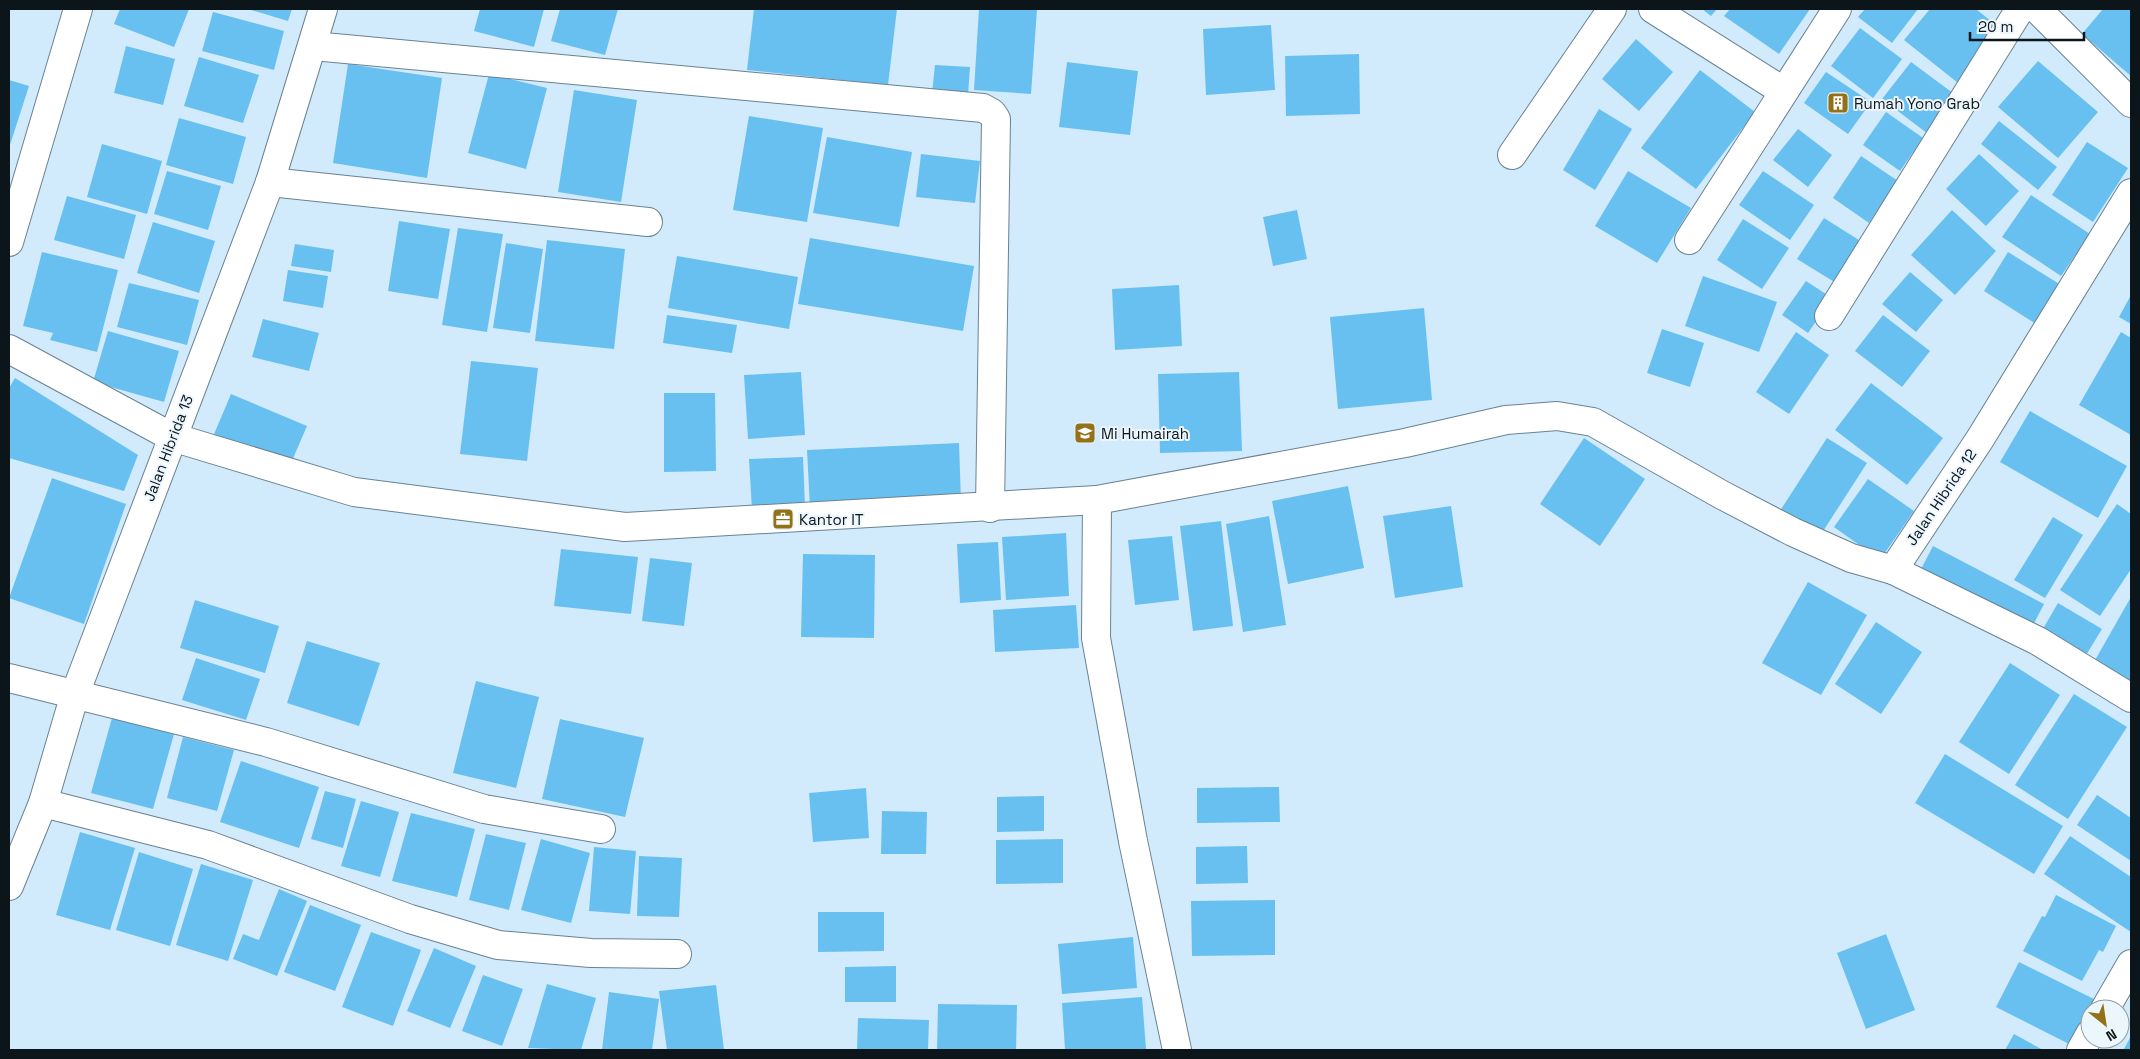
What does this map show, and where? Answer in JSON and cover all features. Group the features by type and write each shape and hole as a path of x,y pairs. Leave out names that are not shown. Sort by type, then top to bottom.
{"street":[{"path":"9,242 78,9"},
{"name":"Jalan Hibrida 13","path":"9,886 43,803 76,694 270,182 313,46 322,9"},
{"path":"1512,155 1612,9"},
{"path":"1653,9 1783,91"},
{"path":"1690,240 1783,91 1837,9"},
{"path":"1829,316 2020,9"},
{"path":"2037,9 2131,103"},
{"path":"313,46 983,108 992,113 996,119 990,508"},
{"path":"270,182 648,222"},
{"name":"Jalan Hibrida 12","path":"1892,570 1980,439 2131,193"},
{"path":"9,349 172,437 354,492 625,527 990,508 1097,500 1405,443 1506,420 1556,416 1593,422 1722,495 1793,532 1851,558 1892,570 2038,641 2131,698"},
{"path":"1097,500 1096,638 1134,841 1177,1050"},
{"path":"9,678 266,742 484,809 601,829"},
{"path":"43,803 208,845 410,919 498,945 591,953 677,954"},
{"path":"2111,999 2131,964"}],"building":[{"path":"120,9 189,9 174,47 114,24"},
{"path":"248,9 292,9 288,21"},
{"path":"480,9 544,9 534,47 474,31"},
{"path":"560,9 618,9 605,55 551,41"},
{"path":"754,9 897,9 888,85 747,70"},
{"path":"979,9 1037,9 1031,94 974,90"},
{"path":"1702,9 1717,9 1711,16"},
{"path":"1730,9 1810,9 1779,54 1724,16"},
{"path":"1865,9 1918,9 1892,43 1858,17"},
{"path":"1930,9 1976,9 2002,30 1958,83 1904,40"},
{"path":"2103,9 2131,9 2131,76 2082,34"},
{"path":"213,12 284,31 274,70 202,51"},
{"path":"1271,25 1275,90 1206,95 1203,29"},
{"path":"1860,28 1902,59 1873,98 1831,66"},
{"path":"1636,39 1673,72 1639,111 1602,79"},
{"path":"126,46 175,59 163,105 114,93"},
{"path":"1359,54 1360,114 1286,116 1285,56"},
{"path":"199,57 259,75 243,123 184,106"},
{"path":"2038,61 2098,112 2058,158 1998,107"},
{"path":"1067,62 1138,71 1130,135 1059,127"},
{"path":"1911,62 1957,96 1928,134 1882,99"},
{"path":"348,64 442,78 427,178 333,163"},
{"path":"935,65 970,67 968,95 932,93"},
{"path":"1700,70 1755,112 1696,189 1641,148"},
{"name":"Rumah Yono Grab","path":"1826,72 1871,102 1848,134 1804,103"},
{"path":"489,74 547,88 526,169 468,153"},
{"path":"9,80 29,86 9,148"},
{"path":"574,90 637,100 621,202 558,192"},
{"path":"1599,109 1632,129 1595,190 1563,170"},
{"path":"1886,112 1923,138 1900,171 1863,145"},
{"path":"749,116 823,128 807,222 733,210"},
{"path":"179,118 246,137 233,184 166,165"},
{"path":"1999,121 2057,167 2038,190 1981,144"},
{"path":"1798,129 1832,155 1808,187 1773,160"},
{"path":"827,137 912,152 899,227 813,213"},
{"path":"2087,142 2128,168 2093,222 2052,195"},
{"path":"102,144 162,161 147,214 87,197"},
{"path":"921,154 980,161 975,203 916,197"},
{"path":"1979,154 2019,191 1986,226 1946,189"},
{"path":"1861,156 1898,181 1869,223 1833,198"},
{"path":"167,171 221,186 208,230 154,214"},
{"path":"1628,171 1691,208 1657,263 1595,226"},
{"path":"1763,171 1814,205 1790,240 1739,205"},
{"path":"2031,195 2090,234 2061,276 2002,237"},
{"path":"67,196 136,215 124,259 54,240"},
{"path":"1297,210 1307,259 1273,266 1263,217"},
{"path":"1952,210 1996,251 1955,295 1911,255"},
{"path":"1824,218 1862,242 1836,283 1797,259"},
{"path":"1743,219 1789,248 1762,289 1717,260"},
{"path":"399,221 450,229 438,299 388,291"},
{"path":"153,222 215,241 199,293 137,273"},
{"path":"458,228 503,234 487,332 442,325"},
{"path":"810,238 974,266 963,331 798,304"},
{"path":"547,240 625,249 614,349 535,341"},
{"path":"506,243 543,249 530,333 493,328"},
{"path":"295,244 334,250 331,272 291,266"},
{"path":"42,252 118,270 97,352 50,340 53,333 23,326"},
{"path":"2008,252 2061,285 2036,324 1984,291"},
{"path":"677,256 798,277 789,329 668,308"},
{"path":"288,270 328,276 323,308 283,301"},
{"path":"1910,272 1943,300 1916,332 1882,304"},
{"path":"1703,276 1777,302 1759,352 1685,326"},
{"path":"1806,281 1832,298 1808,333 1782,315"},
{"path":"129,283 199,300 187,345 117,327"},
{"path":"1179,285 1182,346 1115,350 1112,289"},
{"path":"2131,295 2131,324 2119,317"},
{"path":"1424,308 1432,400 1338,409 1330,317"},
{"path":"667,315 737,325 732,353 663,343"},
{"path":"1883,315 1930,351 1902,387 1855,351"},
{"path":"263,319 319,333 309,371 252,357"},
{"path":"1662,329 1704,343 1690,387 1647,373"},
{"path":"108,331 179,351 164,402 93,382"},
{"path":"1796,332 1829,355 1789,414 1756,392"},
{"path":"2121,332 2131,338 2131,435 2079,405"},
{"path":"471,361 538,368 527,461 460,454"},
{"path":"801,372 805,435 748,439 744,375"},
{"path":"1239,372 1242,451 1160,453 1158,374"},
{"path":"15,378 138,455 124,491 9,458 9,388"},
{"path":"1871,383 1943,438 1907,485 1835,430"},
{"path":"664,393 715,393 716,471 664,472"},
{"path":"231,394 307,426 288,470 212,439"},
{"path":"2030,411 2127,466 2098,518 2000,462"},
{"path":"1584,438 1645,479 1600,546 1540,504"},
{"path":"1827,438 1867,463 1818,539 1778,514"},
{"path":"959,443 961,501 810,508 807,450"},
{"path":"803,457 805,507 752,510 749,459"},
{"path":"52,478 126,504 84,624 9,598"},
{"path":"1868,479 1914,511 1880,560 1834,527"},
{"path":"1348,486 1364,568 1288,584 1272,501"},
{"path":"2117,504 2131,514 2131,569 2100,616 2060,590"},
{"path":"1451,506 1463,587 1395,598 1383,516"},
{"path":"1269,516 1286,625 1243,632 1226,524"},
{"path":"2053,517 2083,535 2045,598 2014,580"},
{"path":"1221,521 1233,626 1193,631 1180,526"},
{"path":"1066,533 1069,596 1006,600 1002,537"},
{"path":"1172,536 1179,600 1135,605 1128,540"},
{"path":"998,542 1001,600 960,603 957,544"},
{"path":"1933,546 2044,604 2030,631 1919,573"},
{"path":"561,549 638,557 631,614 554,606"},
{"path":"803,554 875,555 874,638 801,637"},
{"path":"650,558 692,563 684,626 642,621"},
{"path":"1808,582 1867,615 1821,695 1762,663"},
{"path":"2131,597 2131,691 2090,669"},
{"path":"195,600 279,626 265,673 180,648"},
{"path":"2058,603 2102,629 2083,660 2040,634"},
{"path":"1076,605 1079,648 995,652 993,610"},
{"path":"1876,622 1922,652 1881,714 1835,684"},
{"path":"307,641 380,663 359,726 287,703"},
{"path":"196,658 260,679 246,720 182,700"},
{"path":"2010,663 2060,695 2009,774 1959,742"},
{"path":"476,681 539,697 516,788 453,773"},
{"path":"2074,694 2127,727 2068,819 2015,785"},
{"path":"112,718 174,734 153,809 91,793"},
{"path":"560,719 644,738 625,817 542,799"},
{"path":"183,737 234,750 217,811 167,798"},
{"path":"1945,754 2063,826 2034,874 1915,803"},
{"path":"241,761 319,787 299,848 220,822"},
{"path":"1279,787 1280,822 1197,823 1197,788"},
{"path":"866,788 869,838 813,842 809,793"},
{"path":"325,791 356,799 343,848 311,839"},
{"path":"2097,795 2131,818 2131,861 2077,825"},
{"path":"1044,796 1044,831 997,832 997,797"},
{"path":"361,801 399,812 380,877 341,866"},
{"path":"882,811 927,812 926,854 881,854"},
{"path":"411,813 475,829 457,897 392,881"},
{"path":"80,832 135,848 110,930 56,915"},
{"path":"486,834 526,843 509,910 469,900"},
{"path":"2070,836 2131,877 2131,932 2044,874"},
{"path":"541,839 590,853 571,923 521,910"},
{"path":"1063,839 1063,883 996,884 996,840"},
{"path":"1247,846 1248,883 1196,884 1196,847"},
{"path":"594,847 636,851 630,914 589,911"},
{"path":"139,852 193,869 170,946 116,930"},
{"path":"639,856 682,858 679,917 637,916"},
{"path":"201,864 253,880 228,961 176,945"},
{"path":"279,889 307,901 277,976 233,959 243,934 259,940"},
{"path":"2056,895 2116,926 2103,952 2099,950 2082,981 2023,951 2042,916 2045,917"},
{"path":"1275,900 1275,955 1192,956 1191,901"},
{"path":"310,905 361,925 335,991 284,972"},
{"path":"818,912 884,912 884,951 818,952"},
{"path":"371,932 421,950 393,1026 342,1007"},
{"path":"1886,934 1915,1010 1866,1029 1837,953"},
{"path":"1133,937 1137,988 1062,994 1058,944"},
{"path":"434,948 476,966 450,1028 407,1011"},
{"path":"2019,962 2094,999 2080,999 2080,1032 2073,1046 1996,1007"},
{"path":"896,966 896,1002 845,1002 845,967"},
{"path":"483,975 523,989 502,1046 462,1031"},
{"path":"547,984 596,998 581,1050 528,1048"},
{"path":"716,985 724,1050 667,1050 659,991"},
{"path":"609,992 659,999 652,1050 602,1050"},
{"path":"1142,997 1146,1049 1065,1050 1062,1003"},
{"path":"938,1004 1017,1005 1016,1050 937,1050"},
{"path":"858,1018 929,1020 928,1050 857,1050"},
{"path":"2014,1034 2043,1050 2005,1050"},
{"path":"2131,1036 2131,1050 2124,1049 2130,1049"}],"place":[{"name":"Rumah Yono Grab","path":"1838,103"},
{"name":"Mi Humairah","path":"1085,433"},
{"name":"Kantor IT","path":"783,519"}]}
